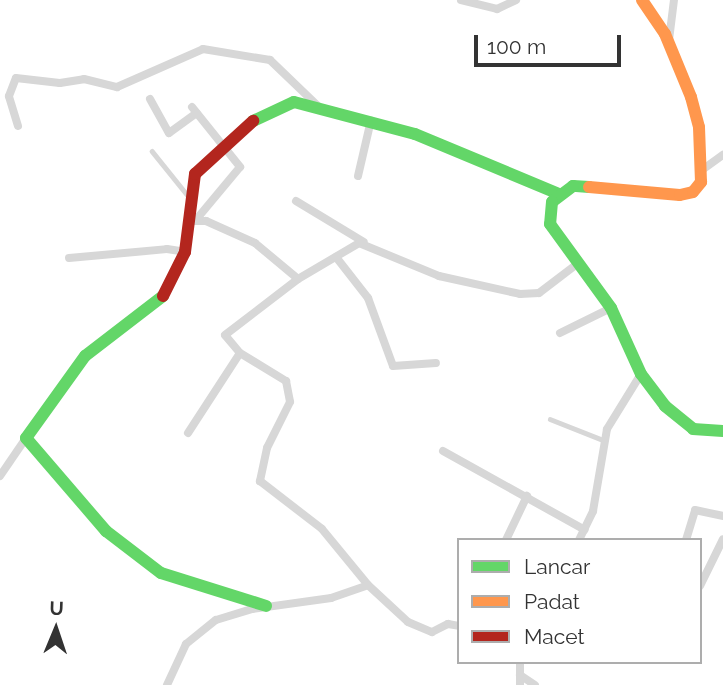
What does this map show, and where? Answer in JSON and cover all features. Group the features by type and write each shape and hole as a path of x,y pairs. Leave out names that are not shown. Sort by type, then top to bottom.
{"street":[{"path":"461,0 497,9 516,0"},
{"path":"642,0 668,43 691,97 702,170 698,187 687,194 573,186 557,193 550,209 550,224 611,308 641,374 684,424 703,432 723,431"},
{"path":"668,43 674,0"},
{"path":"18,126 9,96 16,78 60,83 85,79 117,87 203,49 270,60 323,111"},
{"path":"150,99 170,133 194,110 239,171 193,221"},
{"path":"0,476 85,356 112,332 159,302 185,252 193,221 190,198 195,174 221,146 283,104 294,102 323,111 371,120 489,162 557,193"},
{"path":"358,176 371,120"},
{"path":"702,170 723,155"},
{"path":"296,201 364,242 439,275 520,294 539,293 577,264"},
{"path":"193,221 206,221 255,243 298,279"},
{"path":"364,242 298,279 225,335 240,353 289,386 290,402 267,448 260,481 323,529 368,584 408,622 432,632 448,624 457,626"},
{"path":"69,258 167,249 185,252"},
{"path":"335,257 368,298 393,366 436,363"},
{"path":"560,333 611,308"},
{"path":"188,433 240,353"},
{"path":"580,538 593,511 603,440 615,410 641,374"},
{"path":"26,438 106,531 161,573 266,606"},
{"path":"443,451 585,530"},
{"path":"507,538 527,496"},
{"path":"687,538 695,510 723,516"},
{"path":"702,582 723,539"},
{"path":"167,685 186,644 200,629 216,620 266,606 331,598 368,584"},
{"path":"520,664 520,685"},
{"path":"520,675 535,685"}],"lane":[{"path":"152,151 190,198"},
{"path":"551,419 603,440"}],"traffic: fast":[{"path":"253,121 294,102 415,134 557,193"},
{"path":"589,187 573,186 552,202 550,224 611,308 641,374 665,406 693,429 723,431"},
{"path":"163,296 85,356 26,438 106,531 161,573 266,606"}],"traffic: slow":[{"path":"589,187 680,195 693,192 701,182 699,127 691,97 665,34 642,0"}],"traffic: jam":[{"path":"163,296 185,252 195,174 253,121"}]}
